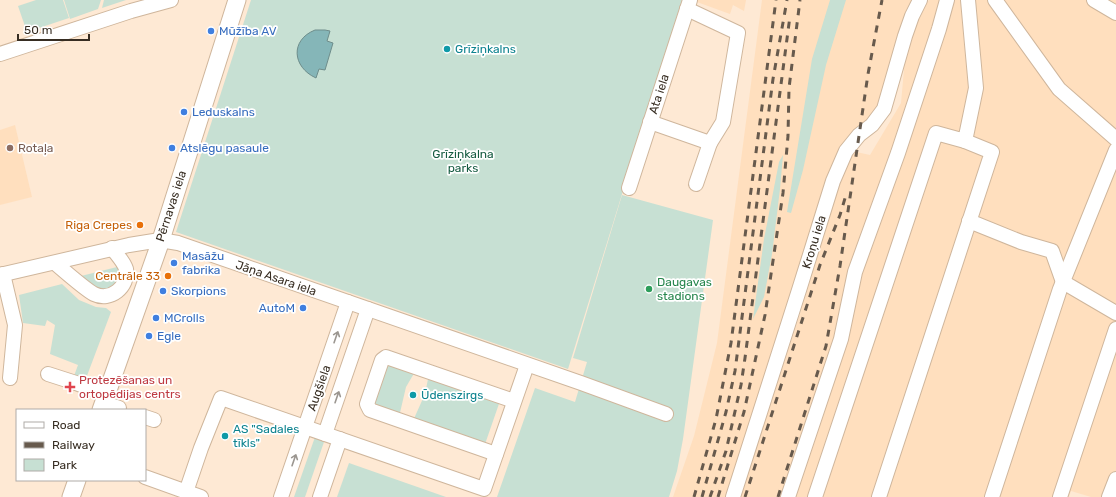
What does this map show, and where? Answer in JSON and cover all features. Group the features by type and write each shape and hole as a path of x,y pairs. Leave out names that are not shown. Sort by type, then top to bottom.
{"main road":[{"name":"Pērnavas iela","path":"108,404 237,0"},
{"path":"71,497 77,481"}],"street":[{"path":"0,54 155,3 171,0"},
{"name":"Kroņu iela","path":"733,497 833,181 846,151 860,135 872,125 884,110 905,36 912,16 920,0"},
{"path":"788,497 841,339 855,272 898,153 939,29 947,0"},
{"path":"965,141 976,88 968,0"},
{"path":"995,0 1059,89 1116,139"},
{"path":"1094,0 1116,13"},
{"path":"688,5 738,33 723,122 710,142 696,184"},
{"name":"Ata iela","path":"629,188 688,5"},
{"path":"650,122 710,142"},
{"path":"815,497 936,133 965,141 992,152 879,497"},
{"path":"992,497 1063,282 1116,150"},
{"path":"969,221 1021,242 1052,251 1063,282 1116,314"},
{"name":"Jāņa Asara iela","path":"2,274 55,263 112,248 160,240 178,244 348,302 666,414"},
{"path":"55,263 94,294 103,297 112,295 119,291 125,281 126,270 122,261 112,248"},
{"path":"2,274 15,325 10,378"},
{"name":"Augšiela","path":"281,497 348,302"},
{"path":"325,434 368,309"},
{"path":"1060,497 1116,329"},
{"path":"496,454 370,410 367,404 382,360 386,357 514,401"},
{"path":"186,492 201,448 222,398 340,439 474,491 484,489 527,365"},
{"path":"48,374 76,383 108,404"},
{"path":"320,497 340,439"},
{"path":"146,477 201,497"},
{"path":"1109,497 1116,479"}],"shaded area":[{"path":"698,0 746,0 744,11 733,5 730,14 697,2"},
{"path":"762,0 913,0 880,107 843,143 828,180 728,497 673,497 694,436 717,343"},
{"path":"929,0 1116,0 1116,497 1091,497 1071,491 1069,497 740,497 800,314 831,213 838,183 852,151 870,155 901,103 905,59 918,16"},
{"name":"Rotaļa","path":"15,125 32,197 0,205 0,130"}],"green space":[{"path":"36,0 63,0 69,18 27,32 18,6"},
{"path":"64,0 101,0 98,9 70,19"},
{"path":"104,0 126,0 102,8"},
{"name":"Grīziņkalna parks","path":"251,0 682,0 568,369 176,232"},
{"path":"830,0 846,0 826,65 803,170 791,213 787,212 812,59"},
{"path":"783,155 772,254 764,297 753,319 764,239 779,162"},
{"name":"Daugavas stadions","path":"622,195 713,220 683,439 677,471 669,497 497,497 535,388 575,402 587,362 573,358"},
{"path":"121,266 123,271 113,289 99,290 81,276"},
{"path":"62,284 79,300 96,307 106,308 111,312 85,381 74,376 78,365 50,354 55,325 47,320 45,326 23,323 19,295"},
{"path":"385,362 416,370 406,387 399,417 372,408"},
{"path":"429,374 501,398 484,447 412,423 425,394"},
{"path":"315,437 323,439 324,442 305,497 294,497"},
{"path":"349,463 446,497 337,497"}],"water":[{"path":"315,30 330,31 327,41 333,43 325,70 319,69 316,78 302,67 297,54 301,40 307,34"}],"railway":[{"path":"694,497 716,419 731,343 776,0"},
{"path":"702,497 726,412 735,371 773,79 787,0"},
{"path":"718,497 744,412 765,315 783,193 788,136 789,88 800,0"},
{"path":"778,497 826,346 840,266 868,74 882,0"},
{"path":"710,497 726,451 741,385 790,16"},
{"path":"745,497 820,265 840,215 846,195"}],"place":[{"name":"Mūžība AV","path":"211,31"},
{"name":"Grīziņkalns","path":"447,49"},
{"name":"Leduskalns","path":"184,112"},
{"name":"Rotaļa","path":"10,148"},
{"name":"Atslēgu pasaule","path":"172,148"},
{"name":"Riga Crepes","path":"140,225"},
{"name":"Masāžu fabrika","path":"174,263"},
{"name":"Centrāle 33","path":"168,276"},
{"name":"Daugavas stadions","path":"649,289"},
{"name":"Skorpions","path":"163,291"},
{"name":"AutoM","path":"303,308"},
{"name":"MCrolls","path":"156,318"},
{"name":"Egle","path":"149,336"},
{"name":"Protezēšanas un ortopēdijas centrs","path":"70,387"},
{"name":"Ūdenszirgs","path":"413,395"},
{"name":"AS \"Sadales tīkls\"","path":"225,436"}]}
